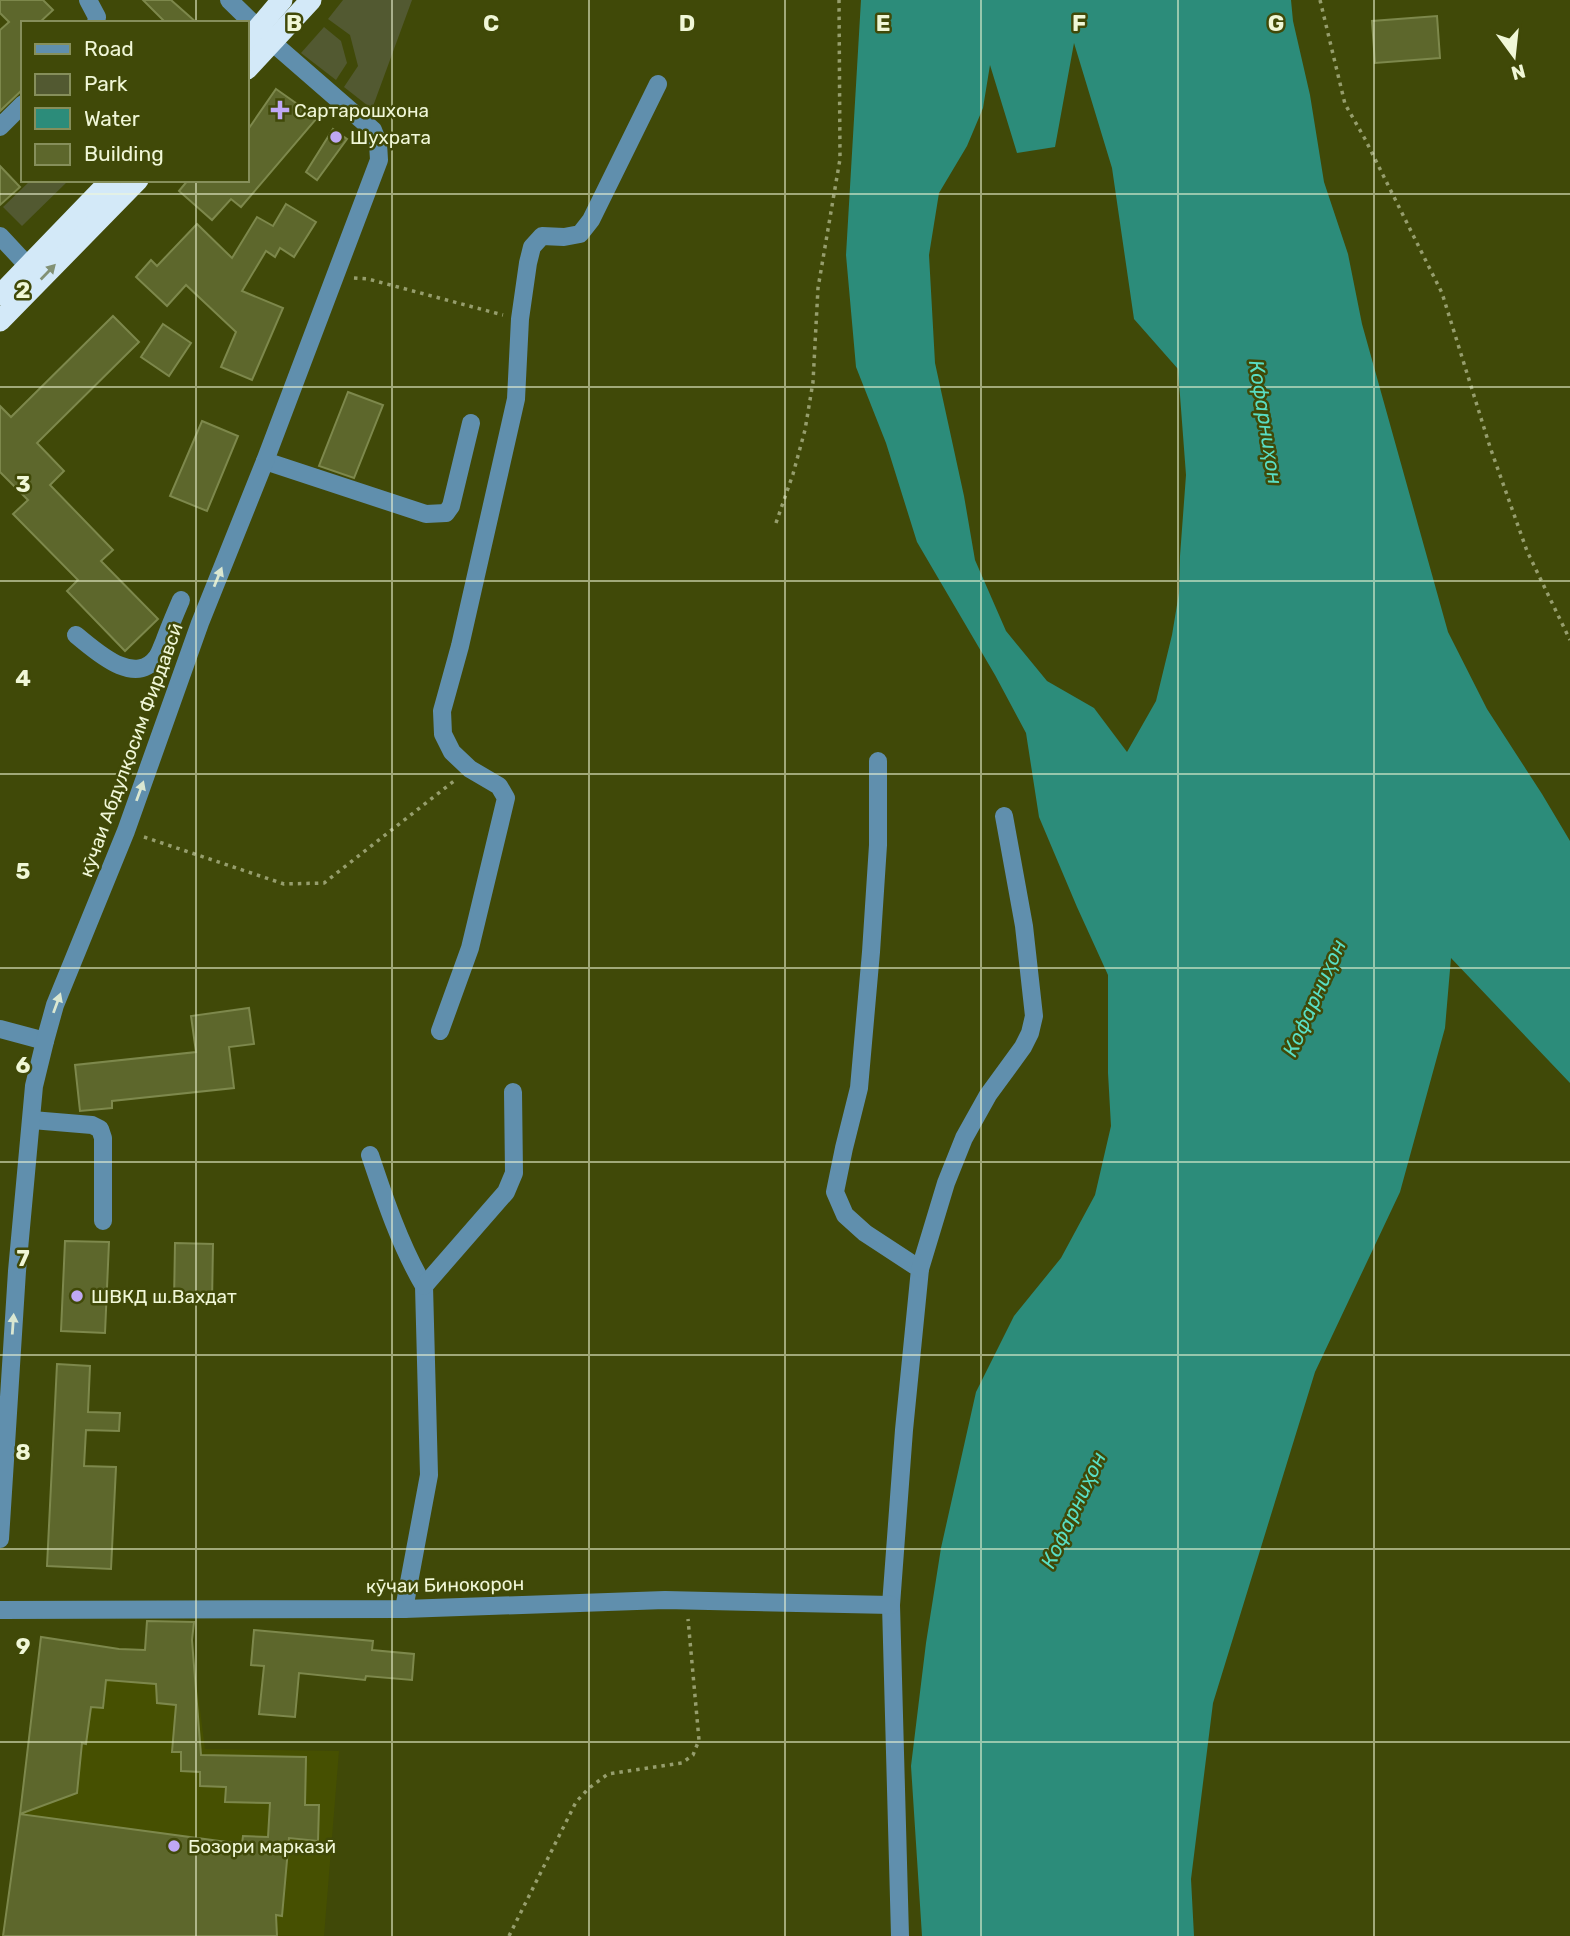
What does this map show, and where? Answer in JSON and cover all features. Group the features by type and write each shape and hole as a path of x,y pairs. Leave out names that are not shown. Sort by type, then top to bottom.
{"highway":[{"path":"248,67 260,38 282,0"},
{"path":"260,38 311,0"},
{"path":"0,295 109,182"},
{"path":"0,321 136,182"}],"street":[{"path":"88,0 96,21"},
{"name":"кӯчаи Абдулқосим Фирдавсӣ","path":"232,1 247,21"},
{"name":"кӯчаи Абдулқосим Фирдавсӣ","path":"0,1539 8,1270 32,1120 34,1086 45,1041 55,1005 126,831 200,623 265,461 379,160 378,143 373,130 260,38 248,22"},
{"path":"440,1031 470,948 506,798 499,786 470,769 452,752 443,733 442,710 460,646 516,399 520,319 532,247 541,236 564,237 580,234 591,220 658,84"},
{"path":"0,127 21,106"},
{"path":"0,236 28,266"},
{"path":"265,461 426,514 446,513 451,506 471,423"},
{"path":"76,635 108,660 126,668 138,668 157,657 181,600"},
{"path":"878,761 877,859 859,1088 835,1192 845,1215 865,1233 920,1269"},
{"path":"900,1936 891,1605 920,1269 946,1183 964,1138 988,1095 1023,1047 1034,1016 1024,926 1004,816"},
{"path":"0,1029 45,1041"},
{"path":"424,1286 506,1192 514,1174 513,1092"},
{"path":"32,1120 92,1125 100,1129 103,1138 103,1222"},
{"path":"370,1155 408,1259 424,1286 429,1475 404,1609"},
{"name":"кӯчаи Бинокорон","path":"0,1610 404,1609 686,1600 891,1605"}],"path":[{"path":"776,523 805,430 813,382 818,288 840,159 839,0"},
{"path":"1320,0 1345,104 1442,293 1490,447 1527,551 1570,640"},
{"path":"335,276 368,279 520,319"},
{"path":"126,831 284,884 324,883 470,769"},
{"path":"509,1936 576,1802 589,1788 608,1774 682,1763 693,1755 699,1740 686,1600"}],"shaded area":[{"name":"Бозори марказӣ","path":"41,1637 109,1647 193,1654 205,1749 339,1751 324,1936 3,1936 28,1756"}],"green space":[{"path":"343,0 412,0 372,109 344,87 358,66 350,35 328,19"},
{"path":"324,27 341,41 347,63 336,80 301,53"},
{"path":"29,182 67,182 22,226 3,207"}],"water":[{"name":"Кофарниҳон","path":"861,0 1291,0 1324,182 1348,254 1362,324 1448,632 1487,709 1570,841 1570,1083 1451,958 1445,1028 1400,1192 1315,1372 1213,1703 1191,1879 1194,1936 922,1936 911,1766 941,1548 976,1392 1014,1316 1061,1258 1095,1195 1111,1126 1108,975 1039,817 1026,733 917,542 886,443 856,367 846,255","holes":["1074,43 1112,168 1134,319 1178,369 1186,475 1179,593 1172,635 1156,701 1127,752 1094,708 1047,681 1006,631 975,560 935,363 929,255 939,193 967,146 983,108 990,65 1017,153 1055,147"]}],"building":[{"path":"0,0 43,0 53,10 41,21 21,21 21,91 0,111 0,30 9,22 0,13"},
{"path":"143,0 171,0 195,21 164,21"},
{"path":"1437,16 1440,58 1375,63 1372,21"},
{"path":"276,89 317,118 241,207 231,199 212,220 179,191 186,182 248,182 248,130"},
{"path":"333,129 347,139 317,180 306,172"},
{"path":"0,166 20,187 0,205"},
{"path":"286,204 316,222 294,257 280,248 275,257 266,251 242,291 283,308 252,380 221,367 236,332 186,285 167,306 136,277 151,260 157,266 197,224 232,258 257,217 273,226"},
{"path":"113,316 139,342 37,443 64,471 50,485 113,550 101,561 158,619 125,651 67,591 78,580 13,514 28,500 0,472 0,406 11,417"},
{"path":"163,324 191,343 169,376 141,357"},
{"path":"348,392 383,405 354,478 319,466"},
{"path":"202,421 238,436 207,511 170,496"},
{"path":"249,1008 254,1044 229,1047 234,1088 112,1101 112,1108 80,1111 75,1065 196,1052 191,1016"},
{"path":"65,1241 109,1242 105,1333 61,1331"},
{"path":"175,1243 213,1244 212,1303 174,1302"},
{"path":"57,1364 90,1366 88,1412 120,1413 119,1431 86,1430 84,1466 116,1467 111,1569 47,1566"},
{"name":"Бозори марказӣ","path":"147,1621 194,1622 192,1640 201,1755 306,1757 305,1805 319,1805 318,1841 289,1838 282,1916 276,1915 277,1936 3,1936 41,1637 119,1649 145,1650","holes":["106,1680 156,1684 157,1703 176,1705 172,1752 181,1752 181,1771 200,1772 200,1786 226,1787 225,1802 270,1803 268,1837 243,1836 242,1844 20,1814 77,1793 82,1743 86,1744 91,1707 103,1708"]},
{"path":"254,1630 373,1641 372,1650 414,1654 412,1680 366,1676 365,1680 299,1673 295,1717 259,1714 264,1666 251,1665"}],"place":[{"name":"Сартарошхона","path":"280,110"},
{"name":"Шухрата","path":"336,137"},
{"name":"ШВКД ш.Вахдат","path":"77,1296"},
{"name":"Бозори марказӣ","path":"174,1846"}]}
